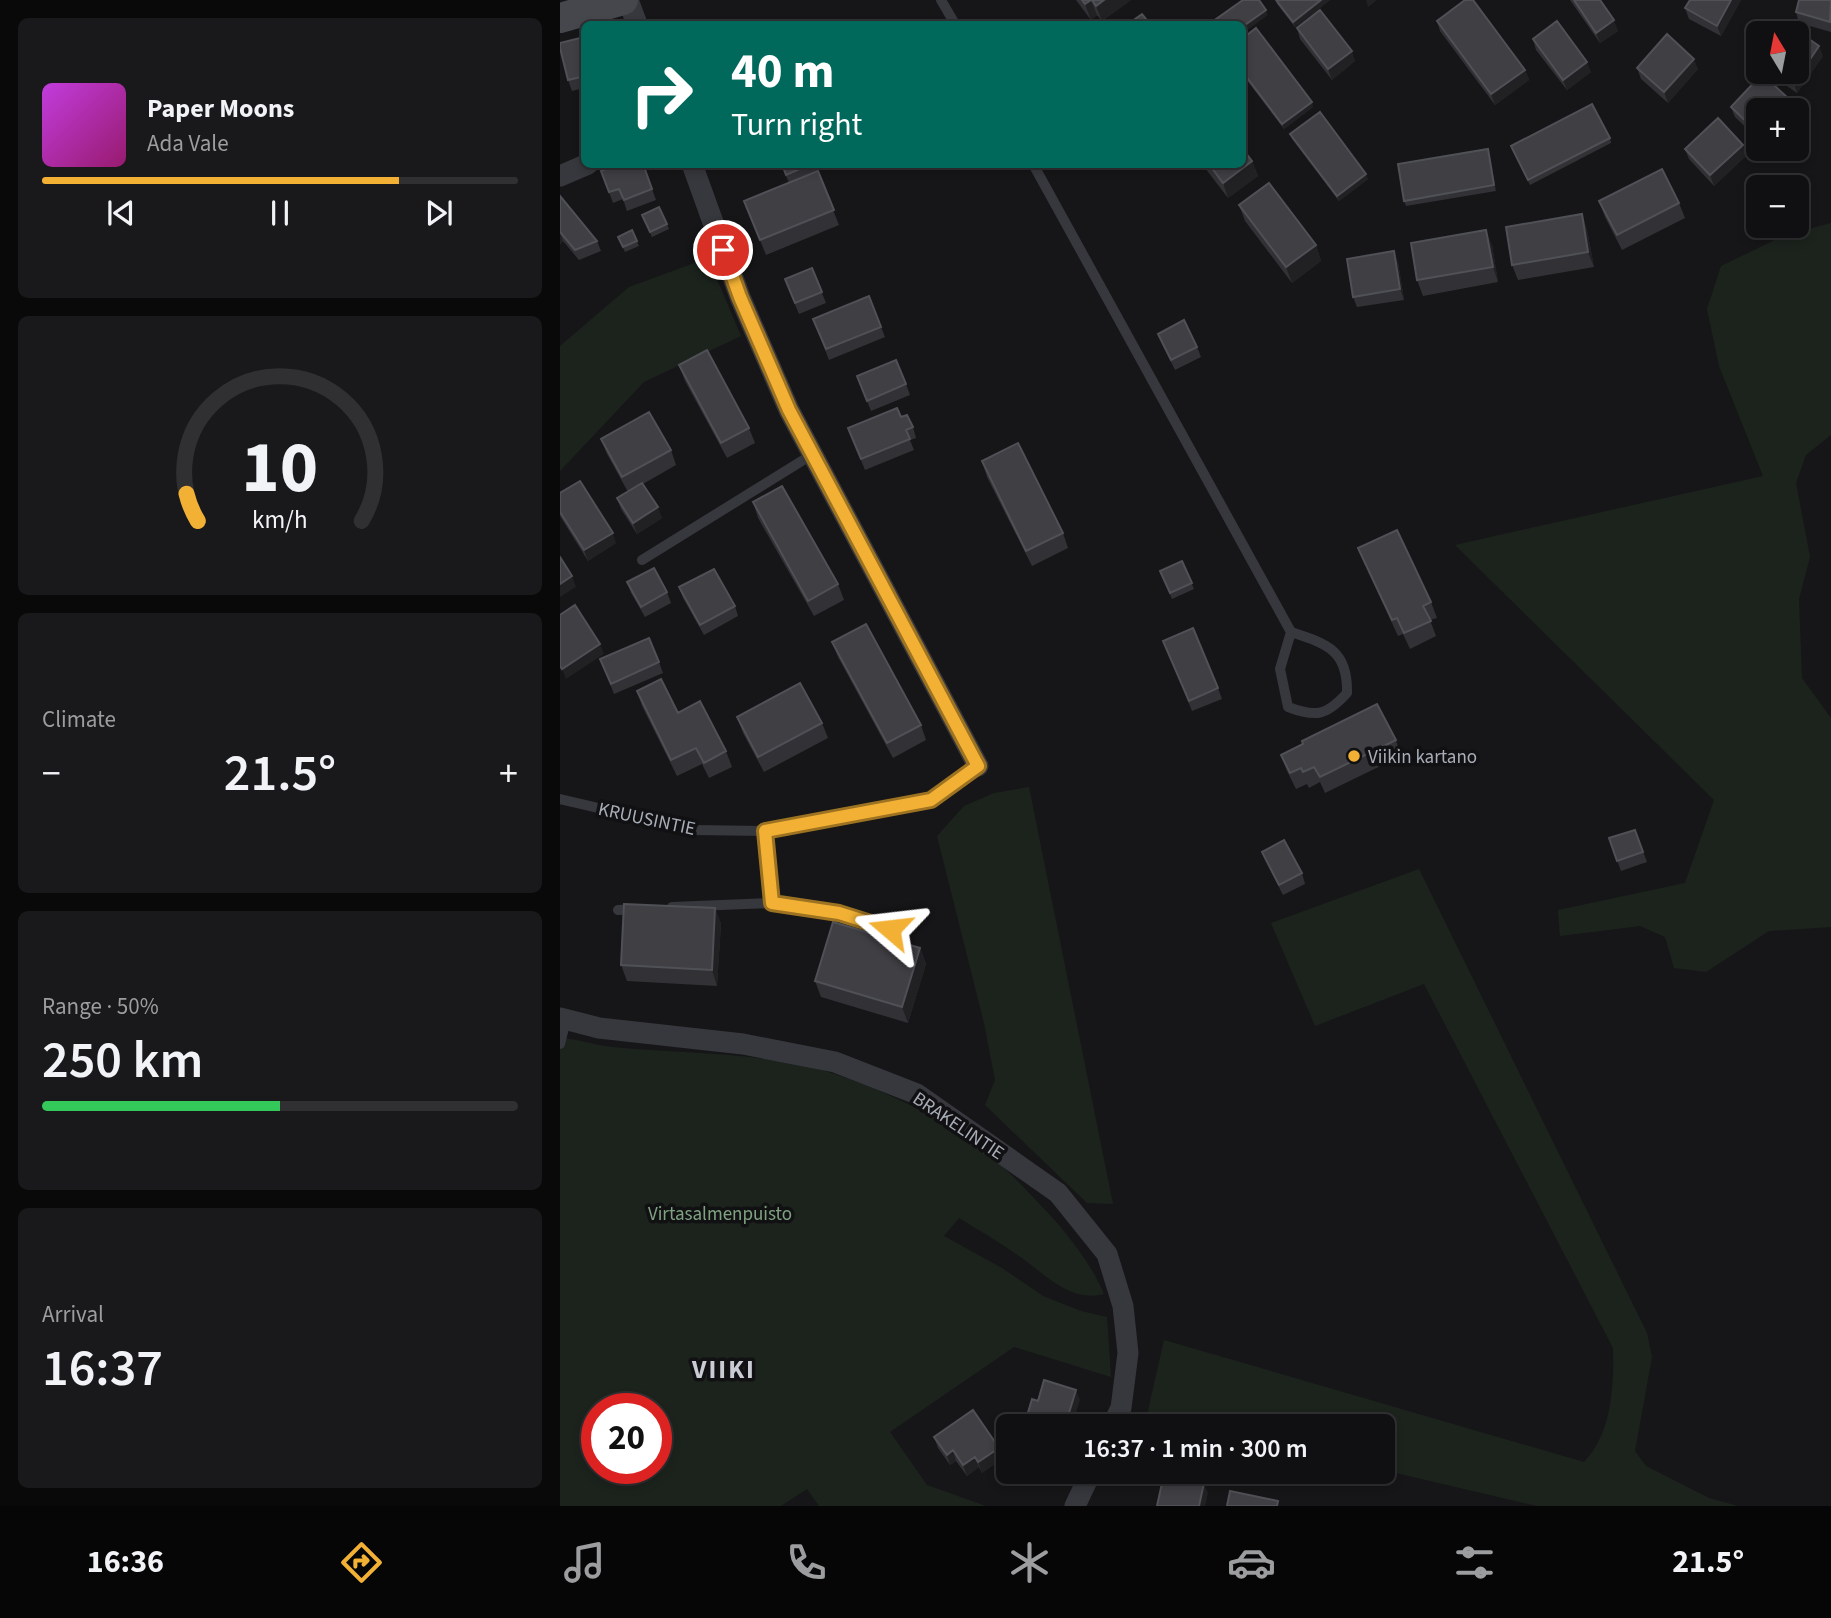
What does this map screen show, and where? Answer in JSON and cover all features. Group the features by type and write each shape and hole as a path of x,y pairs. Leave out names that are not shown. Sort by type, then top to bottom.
{"street":[{"path":"560,18 625,0 636,21"},
{"path":"560,176 581,167"},
{"name":"KRUUSINTIE","path":"693,168 740,297 789,410 978,766"},
{"name":"BRAKELINTIE","path":"563,1019 599,1028 743,1044 835,1062 917,1094 968,1128 1058,1194 1107,1254 1123,1306 1128,1353 1118,1414"},
{"path":"1075,1506 1085,1484"}],"lane":[{"path":"941,0 953,21"},
{"path":"1035,168 1291,632 1330,647 1340,657 1347,678 1347,693 1333,708 1320,714 1304,713 1288,707 1280,669 1291,632"},
{"path":"642,559 813,454"},
{"name":"KRUUSINTIE","path":"560,799 693,830 765,831 931,800 978,766"},
{"path":"765,831 772,903"},
{"path":"656,908 772,903 839,913 890,929"},
{"path":"618,910 643,909"},
{"path":"560,1044 563,1019"}],"green space":[{"path":"1831,223 1831,435 1806,455 1796,483 1810,557 1799,599 1802,678 1831,718 1831,927 1769,931 1706,972 1674,968 1665,937 1640,926 1560,936 1558,910 1685,883 1714,800 1455,545 1763,476 1719,366 1707,309 1721,266 1779,238 1809,238 1809,229"},
{"path":"708,258 741,336 644,382 560,471 560,346 629,287"},
{"path":"1029,787 1113,1204 1087,1203 985,1105 995,1080 984,1023 937,836 964,806 994,793"},
{"path":"1419,869 1647,1333 1652,1357 1635,1451 1646,1466 1709,1498 1738,1506 1537,1506 1395,1473 1395,1414 1147,1414 1164,1340 1584,1462 1606,1423 1612,1393 1613,1348 1424,984 1315,1026 1271,923"},
{"name":"Virtasalmenpuisto","path":"560,1038 612,1047 791,1063 860,1083 908,1104 970,1140 1011,1174 1073,1243 1104,1294 1092,1296 1069,1291 959,1218 944,1236 1002,1268 1043,1296 1081,1311 1107,1317 1111,1377 1014,1347 890,1432 927,1485 986,1506 819,1506 807,1489 781,1506 560,1506"}],"building":[{"path":"1092,0 1104,0 1096,6"},
{"path":"1243,0 1259,0 1266,10 1246,24 1246,21 1213,21"},
{"path":"1276,0 1321,0 1293,22"},
{"path":"1465,0 1473,0 1525,70 1491,94 1437,21"},
{"path":"1574,0 1600,0 1614,20 1596,33"},
{"path":"1690,0 1731,0 1717,26 1685,8"},
{"path":"1799,0 1831,0 1830,22 1796,12"},
{"path":"1320,10 1352,51 1328,69 1297,28"},
{"path":"1142,14 1148,21 1132,21"},
{"path":"1557,21 1587,62 1563,80 1533,39"},
{"path":"1256,28 1312,102 1282,124 1246,76 1246,36"},
{"path":"1667,34 1694,59 1664,92 1637,68"},
{"path":"581,38 581,77 568,80 560,43"},
{"path":"1810,40 1819,46 1810,59"},
{"path":"1753,84 1773,84 1788,98 1746,98 1746,121 1731,107"},
{"path":"1592,104 1610,138 1528,180 1511,146"},
{"path":"1320,112 1366,174 1337,196 1290,134"},
{"path":"1718,118 1743,145 1710,175 1685,149"},
{"path":"1488,149 1494,185 1404,201 1398,164"},
{"path":"1246,153 1252,161 1246,166"},
{"path":"608,168 644,168 652,189 624,200 619,189 609,192 601,171"},
{"path":"783,168 802,168 786,175"},
{"path":"1212,168 1243,168 1223,183"},
{"path":"1662,169 1679,203 1617,235 1599,201"},
{"path":"818,171 834,210 760,240 744,201"},
{"path":"1269,183 1316,245 1286,267 1239,205"},
{"path":"560,196 597,241 575,250 560,232"},
{"path":"659,207 667,224 650,232 642,215"},
{"path":"1582,214 1588,252 1512,265 1506,227"},
{"path":"632,230 637,241 623,247 618,237"},
{"path":"1486,230 1493,267 1417,280 1411,243"},
{"path":"1394,251 1400,289 1353,297 1347,259"},
{"path":"812,268 822,292 795,303 785,279"},
{"path":"869,296 881,327 826,349 813,319"},
{"path":"1184,320 1197,347 1171,360 1158,334"},
{"path":"707,350 749,428 721,443 679,365"},
{"path":"896,360 906,384 867,401 857,376"},
{"path":"897,408 901,417 907,415 913,427 906,430 910,439 861,459 848,428"},
{"path":"649,412 671,450 622,477 601,439"},
{"path":"1018,443 1063,533 1026,551 982,461"},
{"path":"580,481 613,533 584,550 560,512 560,493"},
{"path":"642,483 658,507 633,523 617,498"},
{"path":"782,486 838,584 808,601 753,502"},
{"path":"1397,530 1431,602 1423,606 1431,621 1404,633 1397,618 1392,620 1358,548"},
{"path":"560,557 572,576 560,584"},
{"path":"1182,561 1192,583 1170,593 1160,571"},
{"path":"654,568 667,592 641,607 627,582"},
{"path":"714,569 735,606 700,625 679,587"},
{"path":"575,605 600,644 562,669 560,615"},
{"path":"866,624 921,725 887,743 832,642"},
{"path":"1193,628 1218,688 1189,701 1163,641"},
{"path":"649,638 659,662 611,684 600,659"},
{"path":"661,679 678,713 700,701 726,751 704,763 696,748 671,760 637,691"},
{"path":"800,683 822,723 758,757 737,717"},
{"path":"1377,704 1396,740 1320,777 1314,767 1303,772 1301,768 1290,773 1281,755 1303,744 1302,741"},
{"path":"1635,830 1643,852 1617,861 1609,838"},
{"path":"1284,840 1302,873 1279,885 1262,852"},
{"path":"624,904 715,908 712,970 621,965"},
{"path":"833,922 920,948 902,1007 815,981"},
{"path":"1044,1380 1076,1390 1069,1414 1028,1414 1032,1399 1038,1401"},
{"path":"973,1410 996,1444 996,1450 978,1462 975,1457 963,1465 953,1450 947,1455 934,1437"},
{"path":"1162,1484 1204,1484 1199,1506 1157,1506"},
{"path":"1230,1491 1278,1501 1277,1506 1227,1506"}],"place":[{"name":"Viikin kartano","path":"1354,756"}],"district":[{"name":"VIIKI","path":"724,1369"}],"route":[{"path":"723,250 740,297 789,410 978,766 931,800 765,831 772,903 839,913 890,929"}]}
